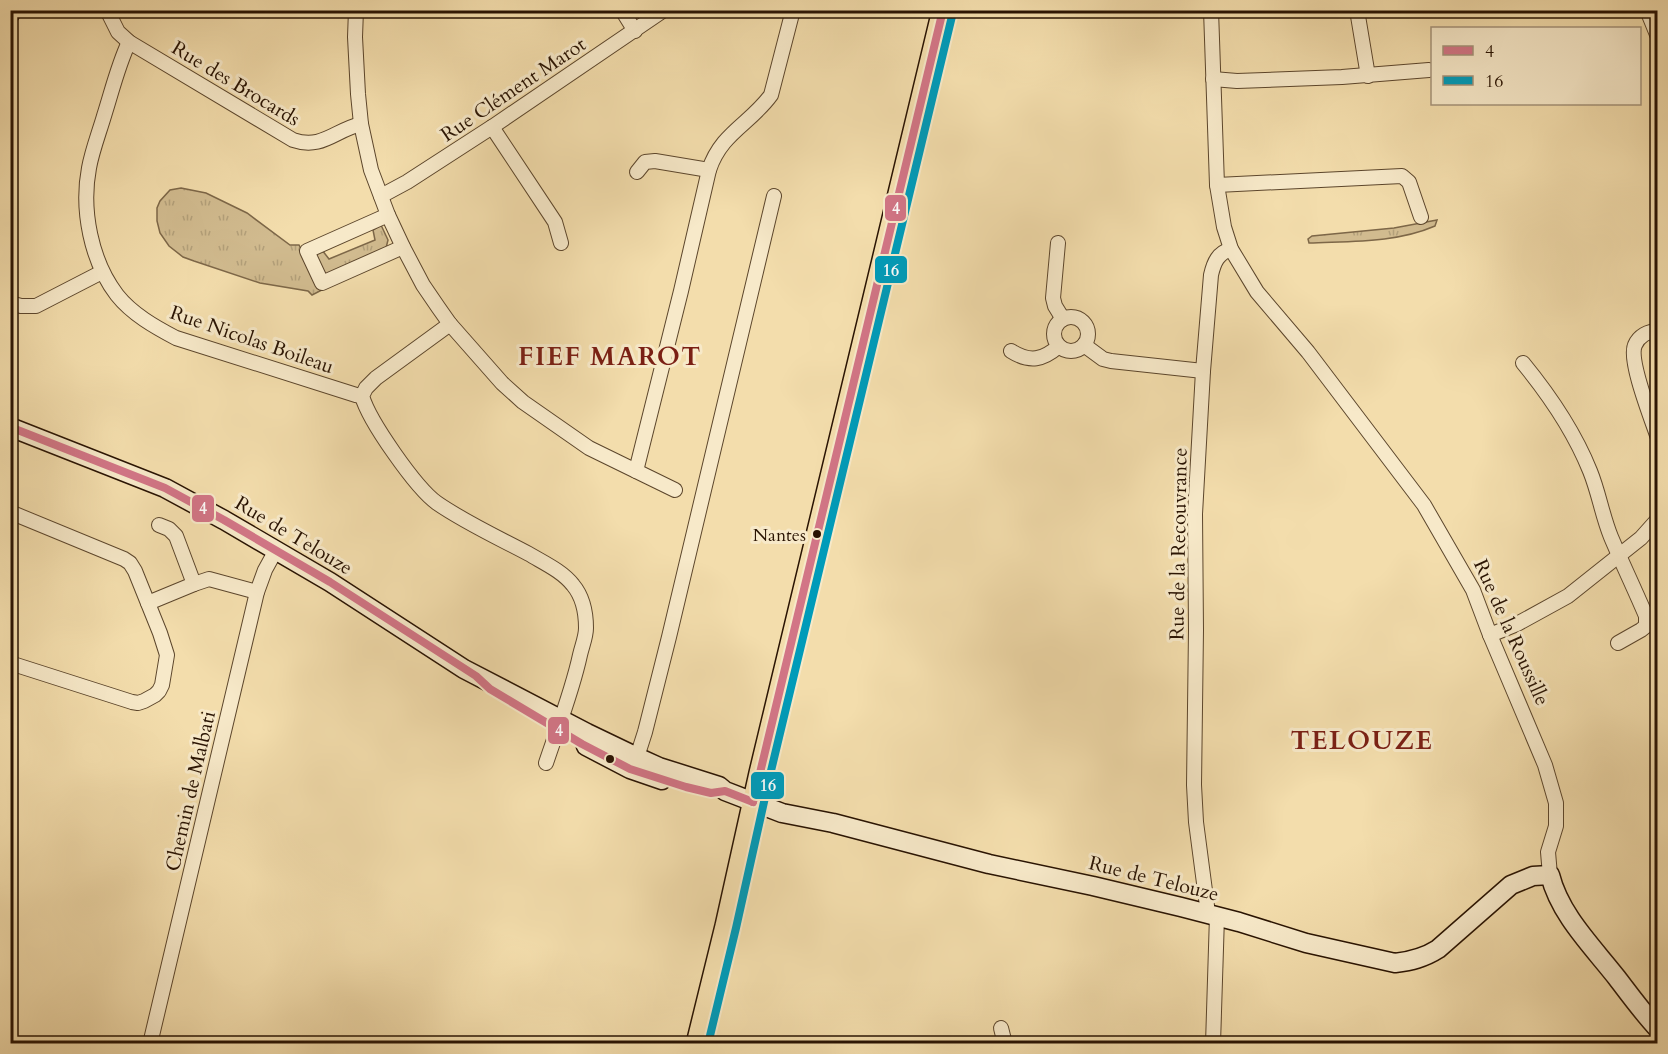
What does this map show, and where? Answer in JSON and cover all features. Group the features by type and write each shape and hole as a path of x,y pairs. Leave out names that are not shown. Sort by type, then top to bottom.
{"main road":[{"path":"697,1044 943,10"}],"street":[{"name":"Rue des Brocards","path":"107,10 118,32 129,42 294,140 310,144 320,142 361,124"},
{"path":"356,10 358,94 361,124 371,170 388,215 423,285 450,324 502,383 523,402 589,448 675,490"},
{"path":"622,10 635,31"},
{"name":"Rue Clément Marot","path":"381,196 407,182 492,127 663,10"},
{"path":"636,471 713,158 725,140 771,95 792,10"},
{"path":"1211,10 1217,185 1231,249"},
{"path":"1357,10 1368,76"},
{"path":"1647,10 1658,37"},
{"name":"Rue Nicolas Boileau","path":"129,42 121,59 89,168 87,208 89,228 102,272 118,296 136,313 155,327 176,338 363,396"},
{"path":"1213,79 1237,81 1368,76 1429,70"},
{"path":"492,127 555,222 561,243"},
{"path":"637,172 645,162 655,160 709,170"},
{"path":"1217,185 1402,176 1409,182 1421,217"},
{"path":"638,757 669,637 774,196"},
{"path":"388,215 307,251 322,283 403,247"},
{"path":"1058,243 1053,298 1063,319"},
{"name":"Rue de la Recouvrance","path":"1213,1044 1211,915 1207,906 1199,852 1194,785 1195,514 1203,371 1213,266 1220,255 1231,249"},
{"name":"Rue de la Roussille","path":"1231,249 1257,292 1308,352 1425,505 1473,590 1545,765 1556,803 1556,826 1548,852 1553,888 1579,930 1658,1029"},
{"path":"10,303 36,306 102,272"},
{"path":"1078,318 1086,325 1088,335 1084,345 1069,351 1059,345 1054,331 1063,319 1078,318"},
{"path":"450,324 376,378 366,388 363,396 371,416 398,458 424,491 437,503 557,571 574,586 582,603 586,631 573,688 560,719 546,764"},
{"path":"1658,331 1649,331 1641,337 1634,346 1634,361 1658,438"},
{"path":"1011,351 1021,357 1037,358 1047,356 1059,345"},
{"path":"1084,345 1111,361 1203,371"},
{"path":"1523,363 1548,393 1576,440 1590,469 1604,519 1646,616 1646,626 1618,643"},
{"name":"Rue de Telouze","path":"10,428 165,488 330,582 476,676 490,688 638,757 678,774 719,786 725,791 782,813 833,823 989,864 1093,886 1211,915 1306,943 1395,963 1408,962 1438,949 1511,885 1533,876 1550,875"},
{"path":"10,512 130,563 167,655 159,691 150,699 138,703 10,663"},
{"path":"1490,635 1517,624 1568,596 1641,538 1658,519"},
{"path":"159,525 169,529 176,536 194,584"},
{"name":"Chemin de Malbati","path":"150,1044 257,592 276,550"},
{"path":"148,603 204,580 215,580 257,592"},
{"name":"Rue de Telouze","path":"560,719 582,744 630,769 711,793 725,791"},
{"path":"1001,1028 1005,1044"}],"green space":[{"path":"181,188 206,193 247,213 290,245 299,245 322,290 312,295 308,291 260,283 183,257 169,246 160,233 157,221 157,208 160,201 170,190"},
{"path":"1437,220 1435,226 1405,236 1309,243 1308,239 1312,236 1394,228"},
{"path":"381,225 388,240 386,248 327,276 323,274 313,254 322,250 329,259 375,240 373,230"}],"transit line":[{"name":"4","path":"753,802 943,10"},
{"name":"16","path":"708,1044 770,775 953,12"},
{"name":"4","path":"10,427 165,488 224,520 330,582 476,676 490,689 582,744 630,769 711,793 725,791 753,802"}],"place":[{"name":"Nantes","path":"817,534"}],"district":[{"name":"FIEF MAROT","path":"610,356"},
{"name":"TELOUZE","path":"1362,740"}]}
